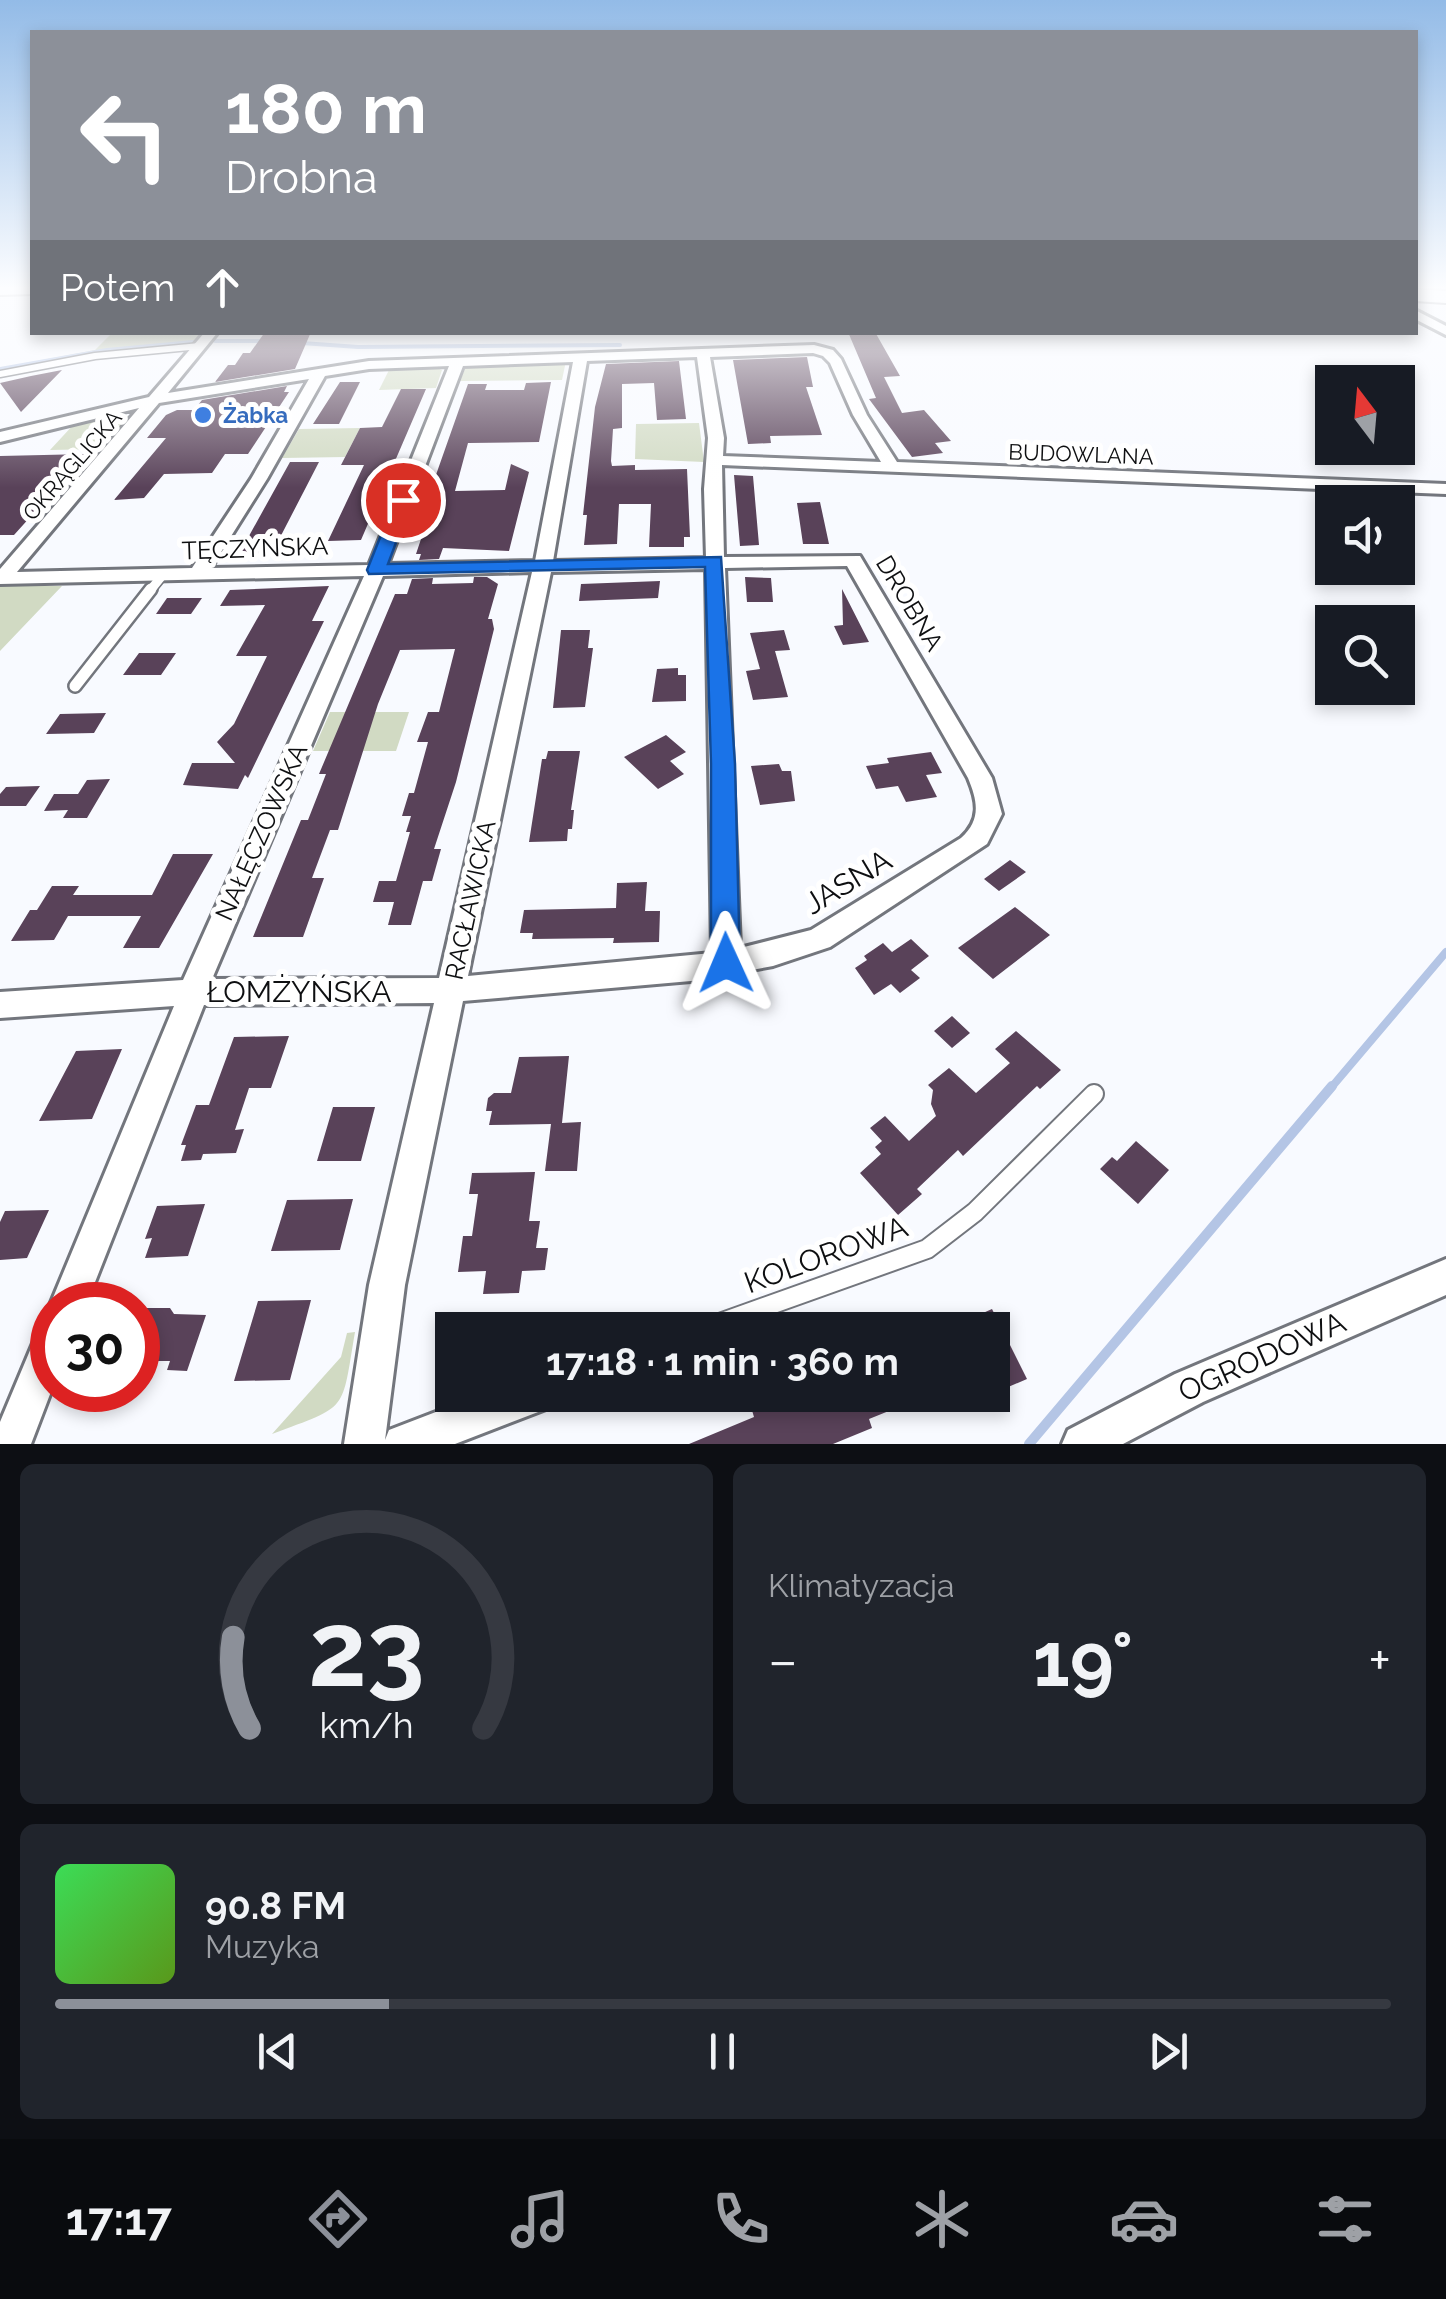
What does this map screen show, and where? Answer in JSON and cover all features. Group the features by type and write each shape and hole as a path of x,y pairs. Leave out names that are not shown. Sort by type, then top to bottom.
{"street":[{"name":"OKRĄGLICKA","path":"1,578 194,353"},
{"path":"0,437 157,400 320,372 458,360 656,353"},
{"path":"704,353 716,438 714,561 726,963"},
{"path":"829,353 892,467"},
{"name":"RACŁAWICKA","path":"364,1444 387,1285 543,566 581,356"},
{"name":"NAŁĘCZOWSKA","path":"77,1282 208,953 376,570 458,360"},
{"path":"197,575 259,479 320,372"},
{"name":"BUDOWLANA","path":"714,460 1446,489"},
{"name":"DROBNA","path":"631,564 853,560 980,778 988,794 991,817"},
{"name":"TĘCZYŃSKA","path":"1,578 631,564"},
{"name":"JASNA","path":"597,980 726,963 774,954 820,939 970,845 981,836 991,817"},
{"name":"ŁOMŻYŃSKA","path":"0,1006 194,992 450,990 597,980"},
{"name":"OGRODOWA","path":"1082,1444 1189,1388 1446,1277"},
{"path":"10,1444 30,1395"},
{"path":"403,1444 487,1412"}],"lane":[{"path":"0,374 122,353"},
{"path":"75,686 161,577"},
{"name":"KOLOROWA","path":"750,1312 926,1249 975,1212 1094,1094"}],"green space":[{"path":"77,353 137,353 0,372 0,368"},
{"path":"566,361 562,380 460,381 465,369 476,364"},
{"path":"431,366 442,370 436,388 379,390 390,368"},
{"path":"115,413 131,417 103,449 50,450 75,423"},
{"path":"699,423 704,462 635,459 636,424"},
{"path":"360,428 345,457 282,458 299,429"},
{"path":"0,586 62,586 0,651"},
{"path":"330,712 409,712 396,751 313,751"},
{"path":"355,1332 347,1378 338,1402 316,1417 272,1434 341,1357 347,1333"}],"building":[{"path":"243,353 302,353 295,369 215,382 228,365 235,365"},
{"path":"857,353 887,353 900,376 884,377 902,413 924,410 951,441 935,443 943,453 912,457 869,399 876,398"},
{"path":"807,357 813,387 806,387 822,435 770,436 771,443 748,444 733,360"},
{"path":"679,361 686,419 657,420 654,383 622,384 622,428 613,429 611,461 612,466 635,465 635,470 687,469 690,537 684,537 684,547 649,547 651,504 619,504 617,544 584,545 587,515 583,515 595,407 606,364"},
{"path":"62,370 21,412 0,383 31,376"},
{"path":"340,382 360,382 339,424 313,424"},
{"path":"551,382 539,442 468,443 455,491 505,490 511,464 529,472 509,551 443,548 439,559 419,560 421,554 416,554 425,527 419,528 419,523 468,384 487,384 485,390 524,390 526,383"},
{"path":"287,386 284,392 289,392 248,454 225,454 212,473 164,474 144,498 114,500 166,438 147,438 166,415 194,410 202,400"},
{"path":"401,389 426,389 361,540 328,541 364,465 341,465 360,428 382,427"},
{"path":"87,454 14,535 0,535 0,456"},
{"path":"290,462 319,462 272,553 239,554"},
{"path":"734,475 753,476 759,545 740,546"},
{"path":"820,502 829,544 803,544 797,503"},
{"path":"474,577 487,577 498,584 488,619 492,619 494,629 456,782 434,849 441,849 432,881 423,881 411,925 388,925 394,902 373,902 379,881 396,881 410,832 406,832 411,816 402,816 409,793 414,793 428,742 417,742 428,712 439,712 455,649 400,650 378,704 338,830 330,830 312,878 324,878 303,937 253,937 301,820 308,820 326,774 319,774 395,594 407,594 412,579 433,578 432,584 473,583"},
{"path":"745,577 771,578 773,602 747,602"},
{"path":"660,581 658,598 579,601 581,584"},
{"path":"329,586 312,621 324,621 248,778 245,775 238,789 183,785 192,763 235,763 217,742 234,724 267,656 236,656 265,605 220,606 230,590"},
{"path":"842,589 869,642 843,645 834,626 843,625"},
{"path":"167,598 202,598 191,614 156,614"},
{"path":"561,630 590,630 588,648 593,648 585,707 553,708"},
{"path":"784,630 790,650 775,651 788,697 753,700 746,671 760,669 750,633"},
{"path":"139,653 176,653 161,675 123,675"},
{"path":"678,668 678,675 686,675 686,701 652,702 657,669"},
{"path":"106,713 94,733 46,734 60,714"},
{"path":"666,735 686,752 670,761 684,774 658,789 624,757"},
{"path":"548,751 580,751 572,829 568,829 567,841 529,842 542,759 546,759"},
{"path":"931,752 942,773 926,775 937,797 906,802 898,786 876,789 866,766 889,763 887,758"},
{"path":"779,764 782,771 791,771 795,801 760,805 751,766"},
{"path":"110,779 87,818 63,818 68,810 44,811 54,794 78,794 87,780"},
{"path":"40,786 26,806 0,806 0,794 6,787"},
{"path":"173,854 213,854 159,948 123,948 141,916 68,916 54,940 11,941 30,910 37,910 52,886 79,886 73,895 152,895"},
{"path":"1010,860 1026,872 999,891 984,879"},
{"path":"647,882 645,911 660,911 659,942 532,939 533,933 520,933 524,910 616,908 617,883"},
{"path":"1015,907 1050,935 993,979 958,948"},
{"path":"911,939 929,956 911,970 920,978 900,993 891,984 874,995 855,968 883,943 892,952"},
{"path":"952,1016 970,1033 952,1048 934,1031"},
{"path":"1016,1031 1061,1070 1040,1089 1037,1086 963,1156 958,1150 917,1189 922,1194 898,1215 860,1173 881,1154 875,1147 882,1141 870,1128 885,1116 909,1141 936,1116 931,1104 933,1090 928,1085 949,1068 976,1093 1010,1063 995,1049"},
{"path":"289,1036 271,1088 249,1088 235,1130 244,1129 236,1153 203,1154 201,1160 181,1161 186,1145 181,1145 196,1105 209,1105 234,1037"},
{"path":"122,1049 92,1119 39,1121 76,1051"},
{"path":"569,1056 562,1123 581,1122 577,1171 545,1171 551,1124 489,1125 492,1111 486,1111 488,1098 494,1093 511,1093 519,1057"},
{"path":"333,1107 375,1107 361,1161 317,1161"},
{"path":"1136,1141 1169,1170 1138,1204 1100,1169 1112,1157 1117,1161"},
{"path":"535,1172 529,1221 540,1221 536,1248 548,1248 545,1270 522,1271 519,1293 483,1294 486,1271 458,1272 463,1236 472,1236 478,1194 469,1194 472,1173"},
{"path":"353,1199 340,1250 271,1251 287,1200"},
{"path":"205,1204 188,1256 145,1258 152,1238 145,1239 157,1206"},
{"path":"49,1210 27,1258 0,1260 0,1222 5,1211"},
{"path":"311,1300 290,1380 234,1381 258,1301"},
{"path":"160,1308 170,1308 174,1314 206,1315 187,1371 167,1370 170,1361 160,1361"},
{"path":"1010,1345 1027,1379 1010,1386"},
{"path":"752,1412 886,1412 869,1419 872,1428 833,1444 689,1444 754,1417"}],"waterway":[{"path":"0,369 88,353"},
{"path":"1330,1089 1446,952"},
{"path":"1029,1444 1332,1086"}],"place":[{"name":"Żabka","path":"203,415"}],"route":[{"path":"403,500 376,570 714,561 726,963"}]}
